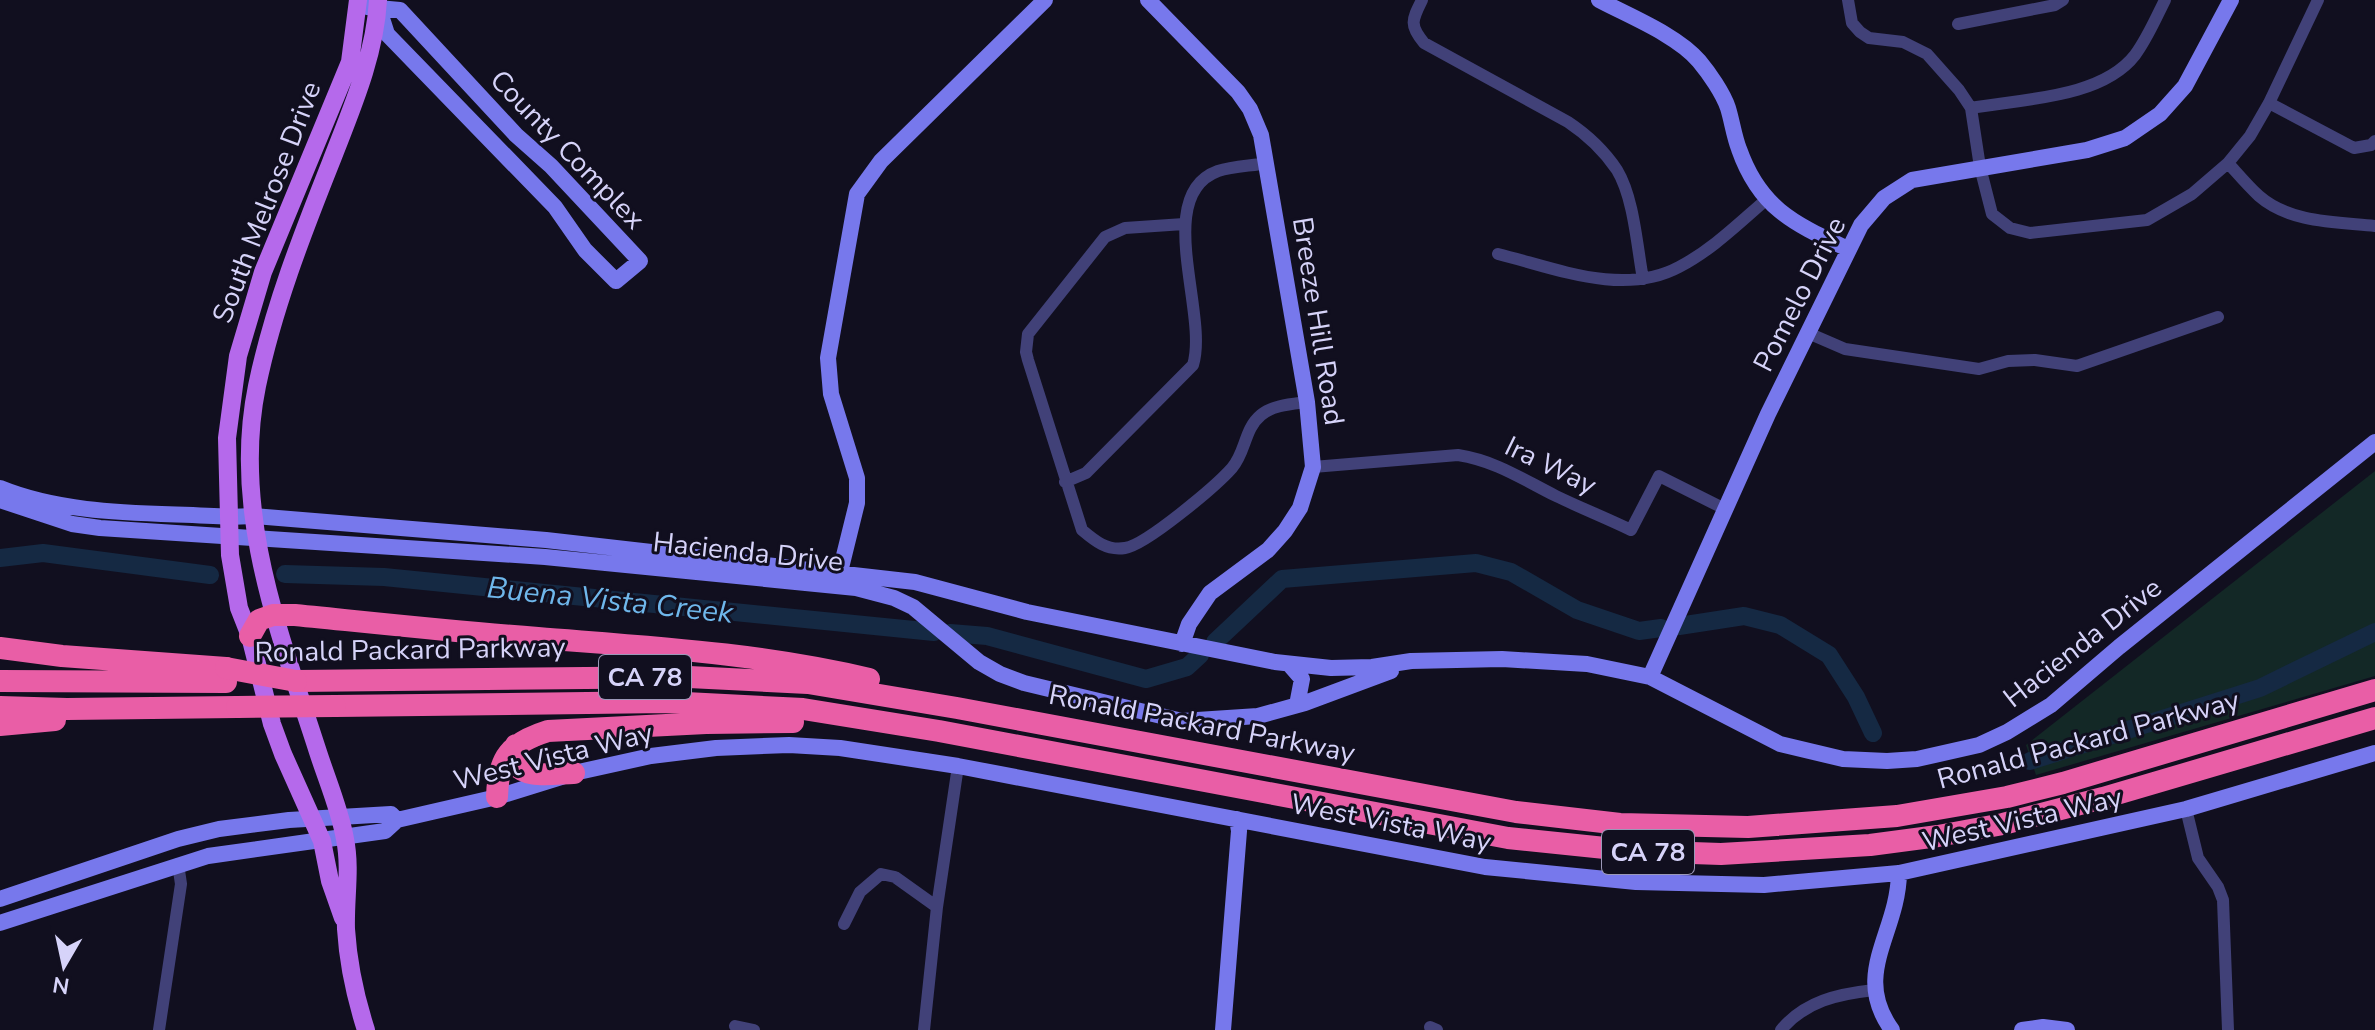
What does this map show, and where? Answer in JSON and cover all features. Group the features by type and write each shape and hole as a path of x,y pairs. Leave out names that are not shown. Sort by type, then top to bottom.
{"highway":[{"path":"250,636 259,620 273,615 295,615 756,657 804,664 900,686 957,708"},
{"path":"0,648 226,675"},
{"name":"Ronald Packard Parkway","path":"0,681 226,675 296,681 750,678 859,690 1516,812 1620,824 1748,827 1897,816 2007,797 2375,690"},
{"name":"Ronald Packard Parkway","path":"0,707 666,702 803,709 914,726 1508,838 1634,851 1721,854 1870,845 2003,824 2375,718"},
{"path":"0,725 178,707"},
{"path":"497,797 501,766 516,745 548,731 768,721 914,726"},
{"path":"516,745 513,759 519,770 527,773 574,773"}],"main road":[{"path":"838,580 857,503 857,478 831,394 828,358 857,194 881,161 1045,0"},
{"name":"Breeze Hill Road","path":"1148,0 1238,92 1250,109 1261,135 1307,402 1313,467 1300,508 1285,531 1268,550 1210,593 1189,624 1182,644"},
{"path":"1599,0 1678,43 1698,59 1727,104 1739,151 1760,192 1799,226 1848,249"},
{"name":"Pomelo Drive","path":"1650,677 1725,509 1848,249 1861,225 1884,198 1912,180 2087,150 2125,138 2160,114 2185,86 2231,0"},
{"path":"358,4 378,3"},
{"name":"County Complex","path":"378,3 400,10 516,135 551,166 640,261 616,281 585,250 555,207 512,160 387,34 378,3"},
{"name":"South Melrose Drive","path":"346,928 349,879 345,837 273,615 256,538 252,431 262,365 286,280 365,68 373,42 378,3"},
{"name":"South Melrose Drive","path":"346,928 330,881 322,841 279,744 250,636 239,608 229,527 227,438 238,356 263,272 350,62 358,4"},
{"name":"Hacienda Drive","path":"0,488 64,506 229,527 256,538 838,580 915,582 1027,612 1289,664 1345,667 1411,661 1502,659 1587,664 1650,677 1780,744 1859,761 1887,761 1917,759 1979,745 2051,705 2375,442"},
{"name":"Hacienda Drive","path":"0,500 72,524 229,527 253,516 546,540 838,580 913,607 979,662 1024,683 1182,721 1258,716 1385,673 1456,660"},
{"path":"1289,664 1302,679 1297,705"},
{"name":"West Vista Way","path":"0,923 178,864 241,851 385,831 397,820 497,797 574,773 651,756 716,748 789,745 840,748 958,766 1485,867 1636,882 1764,885 1899,873 2186,809 2375,753"},
{"name":"West Vista Way","path":"0,899 178,839 219,829 312,818 391,814 397,820"},
{"path":"1223,1030 1239,831 1237,819"},
{"path":"1892,1030 1877,1005 1874,990 1877,965 1897,899 1899,873"},
{"path":"346,928 366,1030"},
{"path":"2022,1030 2043,1027 2067,1030"}],"street":[{"path":"1422,0 1413,18 1415,32 1424,43 1585,133 1618,171 1630,206 1643,279"},
{"path":"1848,0 1852,23 1860,32 1869,38 1903,42 1927,54 1971,108 1980,167 1992,214 2010,228 2030,233 2147,220 2192,194 2228,163 2250,136 2318,0"},
{"path":"1958,24 2022,6 2055,5 2063,0"},
{"path":"1971,108 2079,90 2100,83 2121,70 2136,54 2165,0"},
{"path":"2269,103 2354,148 2371,145 2375,141"},
{"path":"1065,482 1086,473 1193,365 1198,343 1184,224 1188,200 1194,188 1218,171 1267,163"},
{"path":"2228,163 2260,197 2294,215 2375,226"},
{"path":"1498,254 1601,279 1643,279 1676,269 1699,255 1767,199"},
{"path":"1184,224 1125,228 1105,237 1028,334 1028,360 1082,530 1098,544 1126,548 1149,539 1234,467 1244,447 1246,434 1261,415 1279,406 1307,402"},
{"path":"1808,333 1845,349 1979,369 2008,361 2077,366 2218,317"},
{"name":"Ira Way","path":"1313,467 1444,456 1470,457 1490,461 1631,530 1659,476 1725,509"},
{"path":"924,1030 937,907 958,766"},
{"path":"2186,809 2198,858 2223,900 2228,1030"},
{"path":"159,1030 181,884 178,864"},
{"path":"844,924 860,892 881,874 895,877 937,907"},
{"path":"1781,1030 1790,1020 1817,1003 1851,992 1874,990"},
{"path":"735,1026 754,1030"}],"green space":[{"path":"2375,471 2375,676 2036,775 2026,745"}],"waterway":[{"name":"Buena Vista Creek","path":"0,558 43,553 210,575"},
{"name":"Buena Vista Creek","path":"1215,642 1282,579 1476,563 1511,572 1577,610 1639,631 1661,628"},
{"name":"Buena Vista Creek","path":"285,574 384,577 934,632"},
{"name":"Buena Vista Creek","path":"1679,626 1744,616 1780,625 1829,655 1856,697 1873,733"},
{"name":"Buena Vista Creek","path":"2030,761 2260,688 2375,632"},
{"name":"Buena Vista Creek","path":"950,633 987,636 1146,679 1187,667 1200,655"}]}
